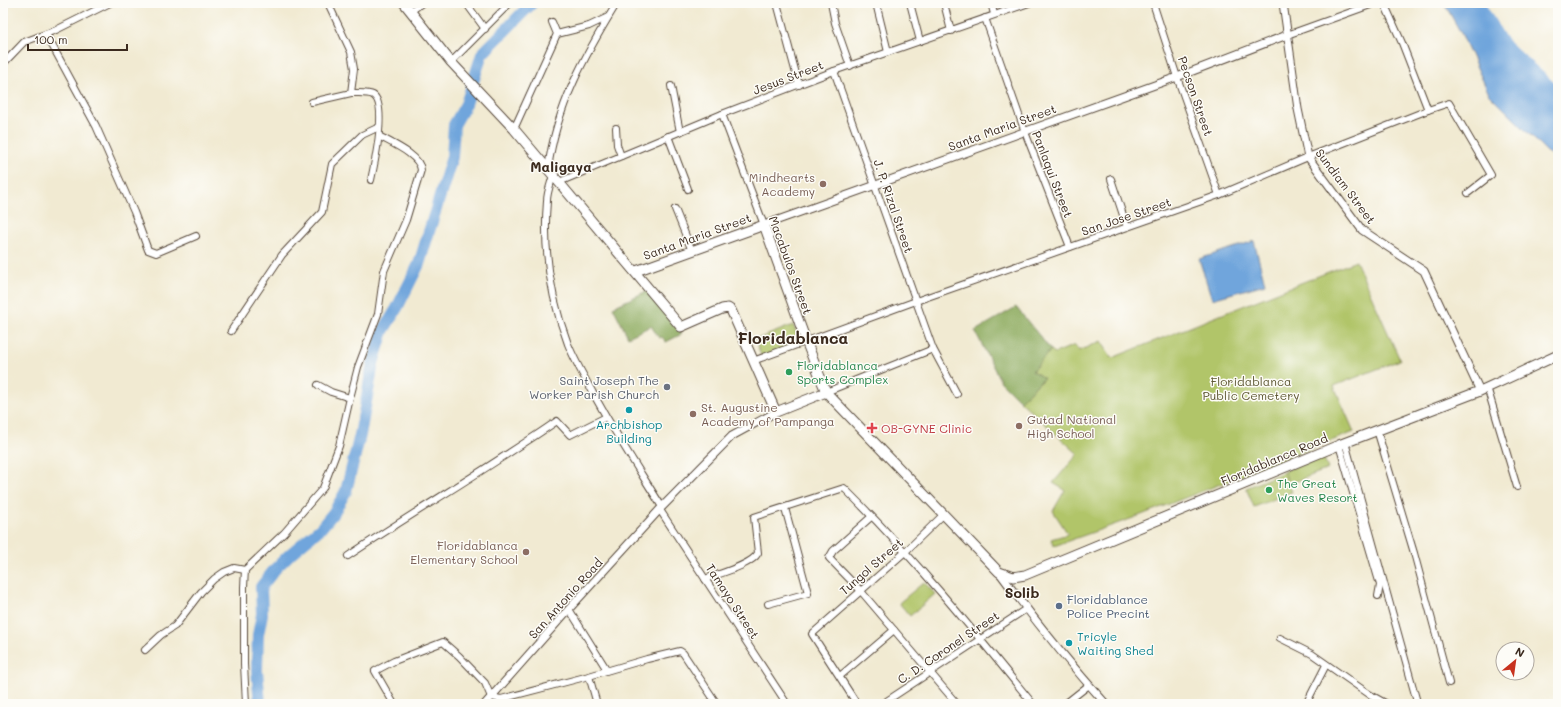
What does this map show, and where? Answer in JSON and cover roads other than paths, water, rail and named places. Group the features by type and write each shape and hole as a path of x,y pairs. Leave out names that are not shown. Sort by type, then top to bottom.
{"main road":[{"path":"409,6 454,65 514,129 681,327 722,309 728,308 733,313 776,412 826,392"},
{"name":"Santa Maria Street","path":"636,272 764,225"},
{"name":"Macabulos Street","path":"764,225 826,392 998,572"},
{"name":"Floridablanca Road","path":"998,572 1013,577 1025,575 1342,444 1483,389 1558,355"}],"street":[{"path":"3,64 24,42 46,34 110,3"},
{"path":"328,3 351,52 354,69 351,93"},
{"path":"409,6 422,3"},
{"path":"466,3 485,29"},
{"path":"454,65 510,3"},
{"name":"Tamayo Street","path":"617,3 587,52 569,92 554,136 547,201 546,244 550,274 562,327 569,346 606,417 705,579 787,704"},
{"path":"777,3 799,85"},
{"path":"831,3 835,24 850,66"},
{"path":"876,3 888,52"},
{"path":"910,3 920,41"},
{"path":"944,3 951,30"},
{"path":"991,3 994,14"},
{"name":"Jesus Street","path":"551,173 621,156 722,114 834,71 1028,3"},
{"name":"Pecson Street","path":"1153,3 1177,77 1219,195"},
{"name":"Sundiam Street","path":"1283,3 1298,109 1308,157 1362,230 1424,271 1483,389"},
{"name":"Santa Maria Street","path":"764,225 1177,77 1376,3"},
{"path":"1384,3 1402,42 1428,110"},
{"path":"557,34 589,26 608,17"},
{"name":"Panlaqui Street","path":"985,18 1025,132 1070,247"},
{"path":"514,129 557,34 552,22"},
{"path":"46,34 96,126 134,212 148,250 156,253 196,236"},
{"name":"J. P. Rizal Street","path":"834,71 876,185 933,349 957,394"},
{"path":"671,86 680,132"},
{"path":"312,102 351,93 373,95 376,98 380,116 379,136 371,180"},
{"name":"San Jose Street","path":"753,361 916,301 1219,195 1308,157 1449,103 1491,175 1468,193"},
{"name":"Macabulos Street","path":"722,114 764,225"},
{"path":"231,331 282,256 322,212 332,164 362,135 379,127"},
{"path":"616,128 621,156"},
{"path":"246,704 244,664 244,587 246,570 284,533 323,488 339,446 358,367 378,314 384,271 406,220 421,170 416,158 379,136"},
{"path":"668,136 688,189"},
{"path":"1111,179 1127,227"},
{"path":"675,209 692,251"},
{"path":"826,392 933,349"},
{"path":"318,385 331,392 350,398"},
{"path":"1483,389 1517,487"},
{"name":"San Antonio Road","path":"485,704 568,609 661,509 732,436 776,412"},
{"path":"348,556 508,455 558,421 570,436 606,417"},
{"path":"1377,430 1414,553 1449,683"},
{"path":"1342,444 1380,585 1378,596"},
{"path":"1342,444 1417,702"},
{"path":"705,579 744,564 756,557 758,553 754,517 844,488 905,552 980,639 1033,704"},
{"path":"768,604 808,593 785,508"},
{"name":"Tungol Street","path":"840,676 812,634 860,590 905,552 944,514"},
{"path":"871,517 833,551 829,558 860,590 957,704"},
{"path":"145,650 161,635 175,626 201,592 214,579 224,572 234,568 246,570"},
{"path":"998,572 1026,609 1106,704"},
{"path":"568,609 607,670"},
{"name":"C. D. Coronel Street","path":"883,704 930,671 1026,609"},
{"path":"857,704 840,676 894,630"},
{"path":"1280,638 1312,654 1326,665 1386,704"},
{"path":"394,704 375,671 442,642 459,656 485,683 491,697 501,700 680,651 684,652 716,703 707,704"},
{"path":"1306,704 1326,665"},
{"path":"590,676 597,704"},
{"path":"1065,704 1089,685"}],"water":[{"path":"1444,3 1475,3 1511,57 1558,94 1558,158 1548,153 1489,94 1462,35"},
{"path":"1254,241 1265,284 1212,299 1199,259"}],"waterway":[{"path":"260,704 257,670 258,635 262,614 261,587 275,569 290,554 321,528 334,512 346,491 360,435 373,363 383,331 397,308 419,264 452,157 454,125 466,104 482,54 532,3"},
{"path":"1478,3 1502,43 1558,94"}],"place":[{"name":"Mindhearts Academy","path":"823,184"},
{"name":"Floridablanca Sports Complex","path":"789,372"},
{"name":"Saint Joseph The Worker Parish Church","path":"667,387"},
{"name":"Archbishop Building","path":"629,410"},
{"name":"St. Augustine Academy of Pampanga","path":"693,414"},
{"name":"Gutad National High School","path":"1019,426"},
{"name":"OB-GYNE Clinic","path":"872,428"},
{"name":"The Great Waves Resort","path":"1269,490"},
{"name":"Floridablanca Elementary School","path":"526,552"},
{"name":"Floridablance Police Precint","path":"1059,606"},
{"name":"Tricyle Waiting Shed","path":"1069,643"}],"district":[{"name":"Maligaya","path":"561,166"},
{"name":"Floridablanca","path":"793,337"},
{"name":"Solib","path":"1022,592"}],"park label":[{"name":"Floridablanca Public Cemetery","path":"1251,388"}]}
